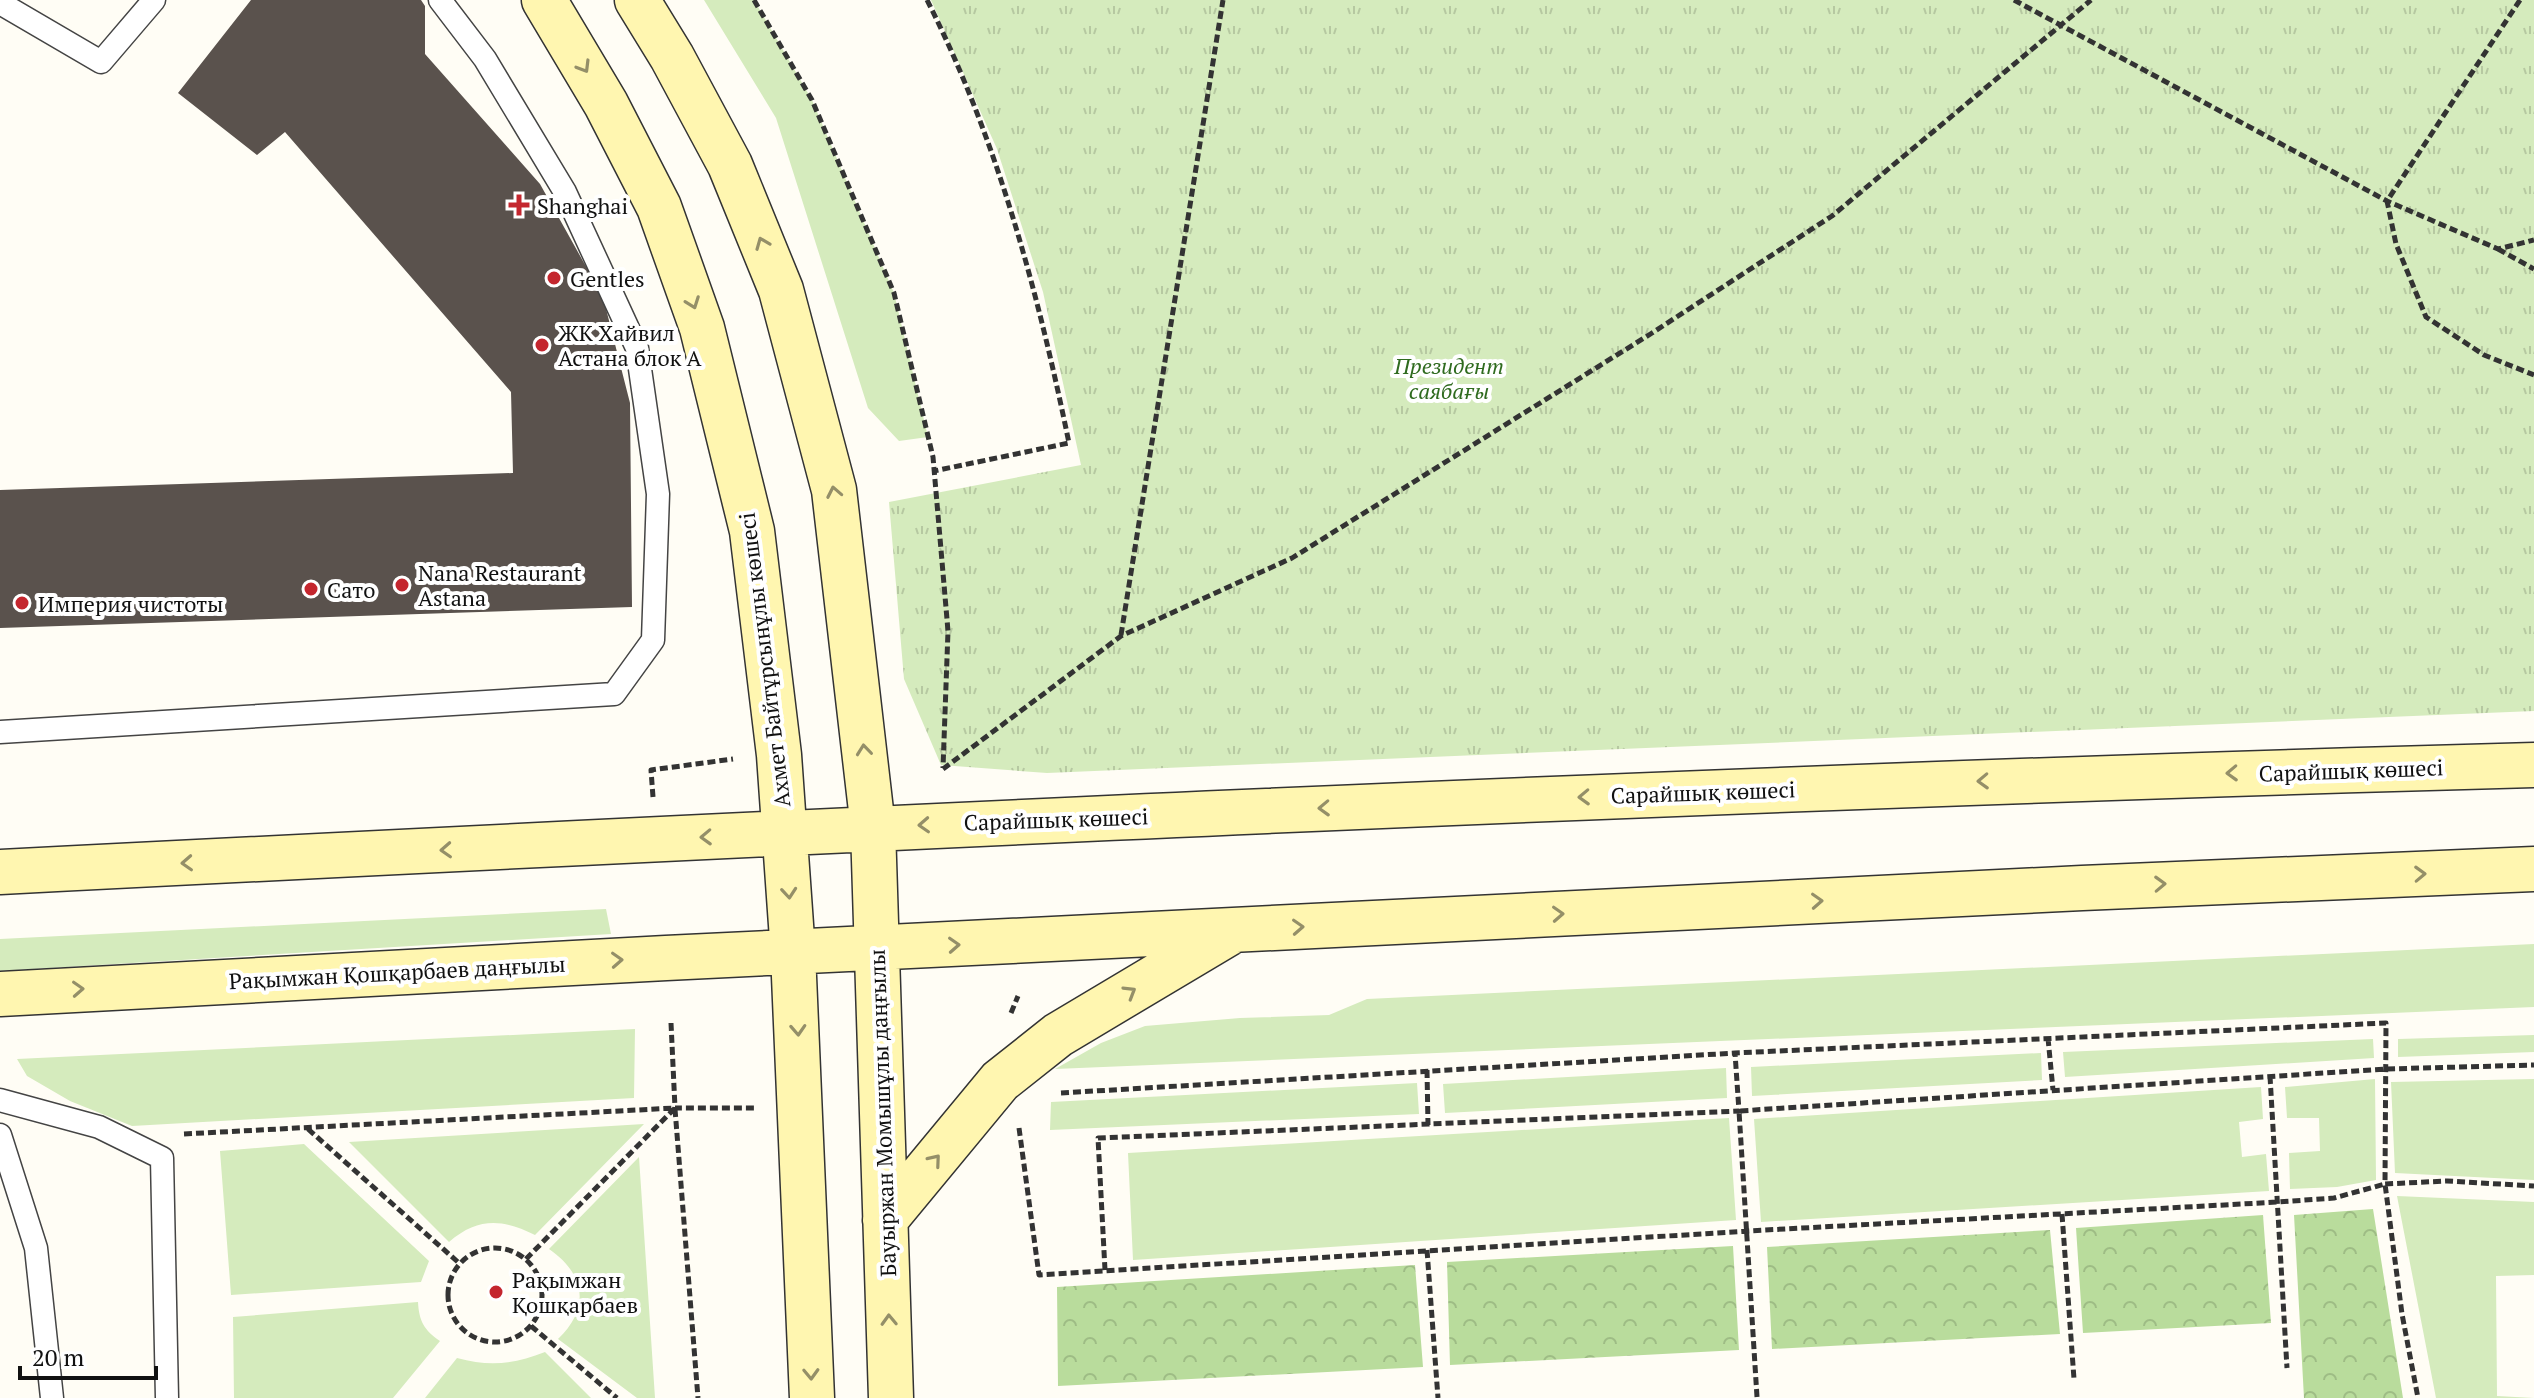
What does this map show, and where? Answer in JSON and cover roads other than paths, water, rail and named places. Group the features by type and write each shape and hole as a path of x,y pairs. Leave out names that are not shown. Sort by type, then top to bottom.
{"main road":[{"name":"Ахмет Байтұрсынұлы көшесі","path":"544,0 606,104 659,207 702,328 752,531 779,755 784,833"},
{"path":"637,0 672,57 730,165 781,290 834,490 873,828"},
{"name":"Сарайшық көшесі","path":"784,833 2061,778 2534,765"},
{"name":"Бауыржан Момышұлы даңғылы","path":"873,828 891,1398"},
{"path":"0,872 784,833 793,953 812,1398"},
{"path":"876,948 2098,887 2534,869"},
{"path":"885,1220 1000,1081 1058,1035 1233,931"},
{"name":"Рақымжан Қошқарбаев даңғылы","path":"0,994 876,948"}],"lane":[{"path":"0,3 101,62 154,0"},
{"path":"0,732 614,694 653,640 658,494 637,348 565,192 485,59 440,0"},
{"path":"0,1100 99,1127 162,1158 167,1398"},
{"path":"0,1135 36,1248 52,1398"}],"place":[{"name":"Shanghai","path":"519,205"},
{"name":"Gentles","path":"554,278"},
{"name":"ЖК Хайвил Астана блок А","path":"542,345"},
{"name":"Nana Restaurant Astana","path":"402,585"},
{"name":"Сато","path":"311,589"},
{"name":"Империя чистоты","path":"22,603"},
{"name":"Рақымжан Қошқарбаев","path":"496,1292"}],"park label":[{"name":"Президент саябағы","path":"1449,378"}]}
